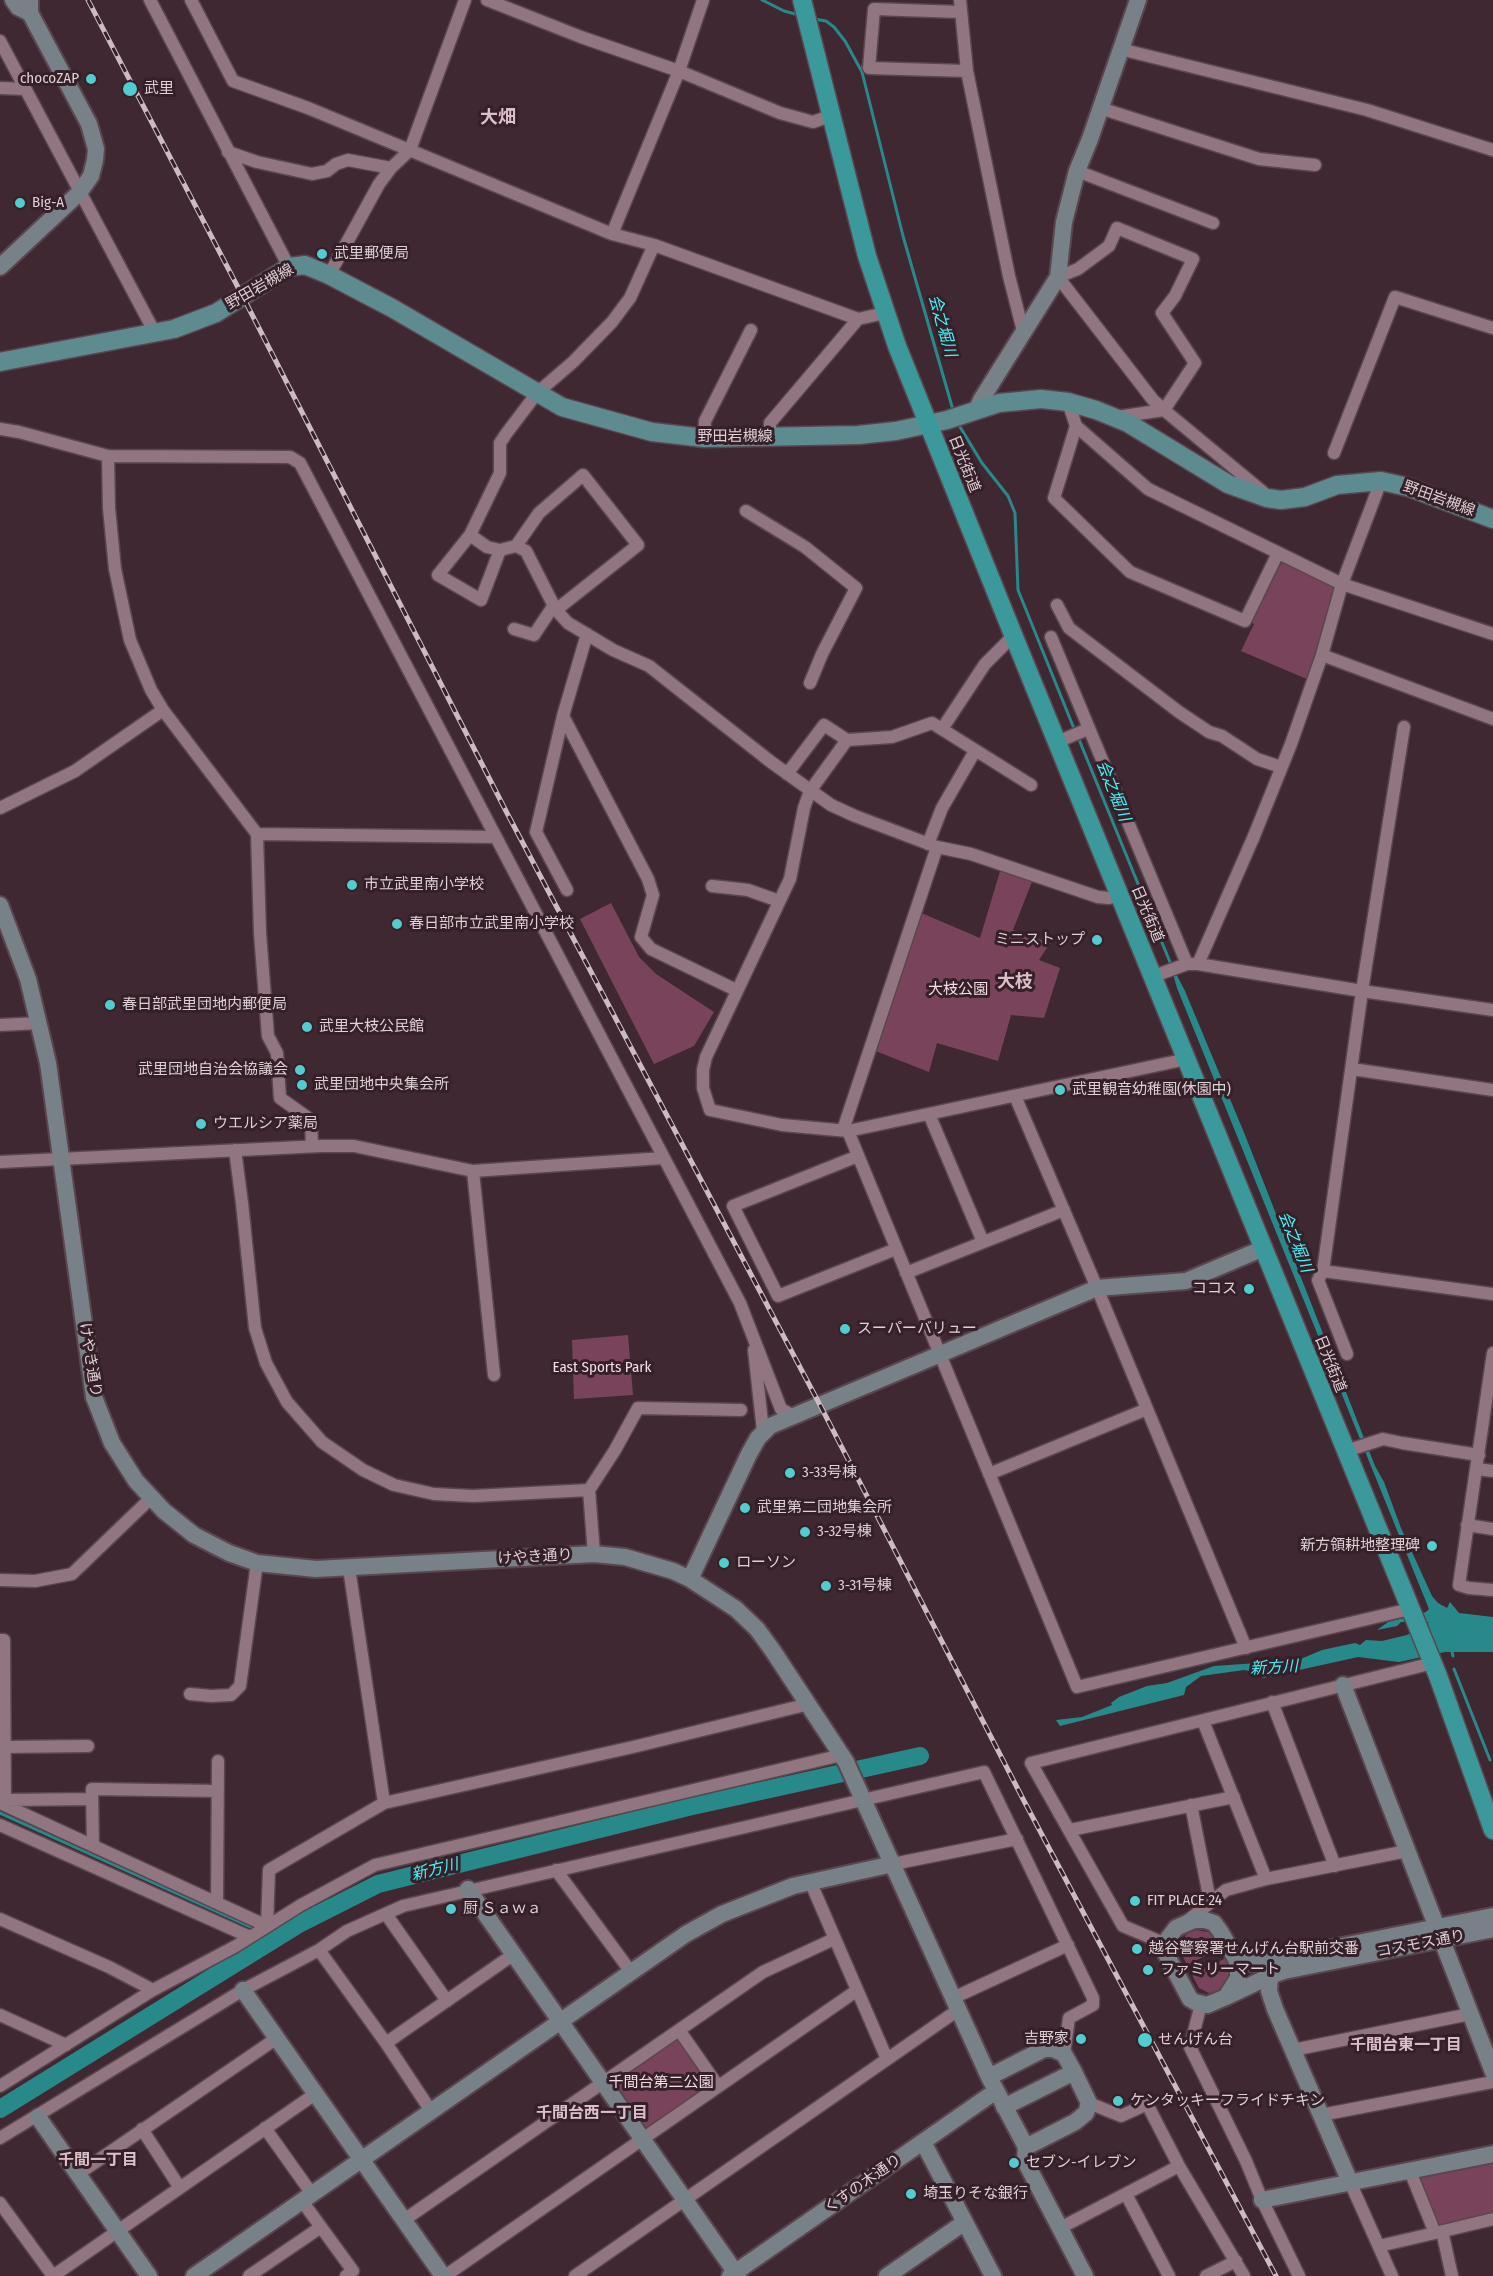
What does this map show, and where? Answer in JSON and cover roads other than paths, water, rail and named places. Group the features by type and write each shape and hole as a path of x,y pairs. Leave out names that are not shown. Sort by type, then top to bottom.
{"highway":[{"name":"日光街道","path":"802,1 830,116 885,313 1013,636 1062,739 1120,895 1159,974 1187,1059 1264,1248 1354,1448 1410,1611 1432,1662 1493,1830"}],"main road":[{"name":"野田岩槻線","path":"0,362 174,329 216,313 289,267 304,265 329,275 392,308 562,407 652,432 704,438 858,435 896,431 1022,400 1041,399 1068,402 1128,423 1228,484 1271,499 1305,497 1337,485 1381,482 1408,487 1493,519"}],"street":[{"path":"0,267 79,193 94,170 96,149 89,124 30,7 18,7 13,0"},
{"path":"150,0 289,267"},
{"path":"191,0 233,81 308,108 612,234 654,245 858,319 885,313"},
{"path":"329,275 379,184 391,168 410,150 465,0"},
{"path":"488,0 581,37 679,71 780,113 813,122 830,116"},
{"path":"612,234 679,71 703,0"},
{"path":"964,414 981,400 1058,277 1064,222 1077,171 1138,0"},
{"path":"967,71 869,68 874,9 960,6 967,71 1009,276 1023,331"},
{"path":"0,41 155,333"},
{"path":"1120,49 1367,110 1493,150"},
{"path":"0,88 25,88"},
{"path":"1100,108 1258,159 1315,165"},
{"path":"228,152 257,162 312,174 327,171 336,164 348,160 391,168"},
{"path":"1077,171 1213,224"},
{"path":"1058,277 1078,269 1109,246 1117,228 1193,259 1175,296 1162,313 1195,363 1164,410 1113,417"},
{"path":"500,550 481,600 438,575 470,535 500,473 501,443 537,393 573,362 612,322 630,298 654,245"},
{"path":"1058,277 1153,400 1271,499"},
{"path":"1334,453 1395,297 1493,328"},
{"path":"770,438 770,423 858,319"},
{"path":"704,438 705,421 751,330"},
{"path":"1068,402 1076,426 1148,489 1342,584 1493,634"},
{"path":"1076,426 1054,498 1130,572 1245,621 1278,553"},
{"path":"0,429 108,456 290,457 300,463 740,1303 781,1409 794,1416"},
{"path":"108,456 109,508 115,569 125,624 151,690 163,710 257,834 260,933 268,1036 277,1053 280,1098 311,1120 312,1146"},
{"path":"514,629 534,635 555,608 638,545 583,476 539,513 516,546"},
{"path":"1189,964 1254,836 1322,655 1342,584 1381,482"},
{"path":"746,511 805,547 856,588 822,654 810,683"},
{"path":"470,535 487,547 500,550 516,546 526,551 555,608 568,623 613,650 649,666 787,774 831,805 932,845 971,854 1098,897 1120,895"},
{"path":"1057,604 1069,628 1179,712 1257,759 1281,767"},
{"path":"567,890 536,832 563,716 587,634"},
{"path":"942,729 985,664 1013,636"},
{"path":"1051,636 1086,729 1189,964"},
{"path":"1322,655 1493,719"},
{"path":"0,808 75,771 163,710"},
{"path":"563,716 648,879 653,895 641,937 651,949 736,990"},
{"path":"787,774 824,725 847,740 892,737 932,723 1031,785"},
{"path":"1347,1354 1318,1280 1323,1270 1362,991 1404,728"},
{"path":"1062,739 1086,729"},
{"path":"847,740 810,791 804,808 790,879 706,1057 703,1070 704,1088 710,1110 782,1125 846,1131 1187,1059"},
{"path":"975,751 942,808 846,1131 1077,1688 1410,1611"},
{"path":"257,834 495,837"},
{"path":"712,886 748,890 780,901"},
{"name":"けやき通り","path":"0,906 28,979 48,1063 94,1397 112,1443 136,1481 164,1511 194,1535 235,1556 257,1563 295,1568 349,1568 594,1554 625,1557 690,1579 736,1609 757,1629 844,1759 862,1794 992,2084 1026,2147 1025,2161 1085,2276"},
{"path":"1159,974 1189,964 1493,1010"},
{"path":"0,1025 40,1023"},
{"path":"1352,1069 1493,1090"},
{"path":"1015,1096 1246,1648"},
{"path":"929,1114 983,1242"},
{"path":"0,1162 312,1146 354,1146 473,1171 663,1158"},
{"path":"235,1150 255,1328 267,1363 287,1402 322,1442 363,1470 394,1485 434,1494 473,1496 589,1490"},
{"path":"858,1156 733,1206 778,1296 896,1249"},
{"path":"473,1171 494,1375"},
{"path":"906,1273 1064,1210"},
{"path":"690,1579 749,1454 763,1431 770,1426 1097,1288 1186,1281 1264,1248"},
{"path":"1323,1270 1493,1294"},
{"path":"751,1328 763,1431"},
{"path":"1493,1353 1459,1586 1493,1590"},
{"path":"594,1554 589,1490 615,1450 638,1408 741,1410"},
{"path":"989,1474 1147,1409"},
{"path":"1354,1448 1383,1439 1479,1455"},
{"path":"1477,1468 1493,1471"},
{"path":"0,1580 35,1581 72,1574 151,1498"},
{"path":"1467,1525 1493,1529"},
{"path":"190,1694 231,1695 240,1686 257,1563"},
{"path":"349,1568 384,1803"},
{"path":"0,1640 4,1640 4,1802"},
{"path":"1166,1944 1123,1926 1031,1763 1432,1662"},
{"path":"1343,1685 1493,2072"},
{"path":"1272,1702 1335,1866"},
{"path":"267,1926 269,1870 384,1803 633,1747 809,1704"},
{"path":"1203,1721 1266,1879"},
{"path":"4,1747 88,1746"},
{"path":"0,2086 153,1990 250,1937 300,1905 375,1865 844,1759"},
{"path":"217,1903 218,1761"},
{"path":"0,2139 243,1990 319,1950 347,1931 403,1906 862,1794 984,1772 1093,1998 1093,2005 1070,2018 1064,2054 1089,2103 1120,2116 1147,2103 1179,2166 1245,2276"},
{"path":"93,1845 92,1789 218,1791"},
{"path":"1070,1830 1234,1797"},
{"path":"4,1802 92,1799"},
{"path":"4,1802 267,1926"},
{"path":"1191,1805 1210,1901"},
{"path":"0,1825 250,1937"},
{"path":"194,2276 686,1934 722,1914 761,1897 810,1881 1017,1839"},
{"path":"1275,2009 1269,2002 1260,1998 1190,1998 1166,1954 1166,1944 1176,1928 1226,1890 1266,1879 1407,1851"},
{"path":"556,1870 631,1972"},
{"path":"810,1881 887,2059"},
{"path":"468,1889 685,2200 734,2275"},
{"path":"386,1914 447,2001"},
{"name":"コスモス通り","path":"1219,1999 1284,1971 1438,1934 1493,1916"},
{"path":"0,1919 109,1967 153,1990"},
{"path":"1185,1923 1205,1920 1214,1923 1236,1959 1238,1978 1219,1999 1190,2047 1299,2276"},
{"name":"コスモス通り","path":"1236,1959 1251,1963 1438,1934 1493,1929"},
{"path":"404,2220 763,1972 834,1939"},
{"path":"576,2276 887,2059 955,2004 1068,1945"},
{"path":"319,1950 386,2043 431,2111"},
{"path":"386,2043 514,1954"},
{"path":"1270,1976 1269,1991 1275,2009 1392,2276"},
{"path":"243,1990 444,2276 856,1990"},
{"path":"0,2014 66,2045"},
{"path":"1293,2050 1470,2014"},
{"path":"679,2030 718,2086"},
{"path":"78,2174 276,2038"},
{"name":"くすの木通り","path":"734,2275 923,2142 992,2084 1044,2049 1053,2049 1064,2054"},
{"path":"1004,2107 1074,2072"},
{"path":"1321,2115 1493,2082"},
{"path":"0,2203 4,2219 53,2276 315,2094"},
{"path":"1026,2147 1076,2122 1086,2113 1089,2103"},
{"path":"38,2116 149,2276"},
{"path":"265,2128 307,2198 321,2227 353,2271 346,2276"},
{"path":"142,2129 180,2188"},
{"path":"923,2142 993,2276"},
{"path":"1262,2200 1493,2154"},
{"path":"1060,2228 1179,2166"},
{"path":"1410,2171 1439,2232 1452,2276"},
{"path":"1126,2194 1168,2276"},
{"path":"1379,2246 1493,2219"},
{"path":"887,2276 965,2222"},
{"path":"249,2276 321,2227"},
{"path":"1206,2276 1236,2260"}],"water":[{"path":"1169,960 1185,991 1245,1135 1375,1466 1384,1482 1401,1528 1432,1596 1447,1608 1450,1602 1459,1613 1493,1617 1493,1652 1445,1652 1399,1662 1358,1657 1263,1678 1255,1672 1244,1670 1201,1676 1186,1687 1184,1695 1060,1726 1056,1720 1082,1717 1112,1705 1111,1703 1119,1697 1147,1686 1167,1683 1214,1666 1258,1663 1270,1666 1296,1661 1322,1650 1355,1643 1360,1645 1366,1640 1382,1641 1407,1635 1429,1622 1401,1622 1397,1626 1377,1630 1388,1622 1426,1612 1429,1609 1177,988"}],"waterway":[{"name":"会之堀川","path":"762,0 784,11 799,15"},
{"name":"会之堀川","path":"814,19 826,21 834,27 845,41 862,72 903,236 953,410"},
{"path":"862,71 864,60"},
{"name":"会之堀川","path":"957,422 982,463 1008,496 1015,513 1018,590 1075,731"},
{"name":"会之堀川","path":"1078,737 1172,967"},
{"path":"1451,1648 1453,1656"},
{"path":"1454,1669 1490,1760"},
{"name":"新方川","path":"0,2109 297,1925 378,1884 688,1807 920,1756"},
{"path":"0,1813 255,1929"},
{"path":"264,1933 279,1938"}],"railway":[{"path":"88,0 507,813 820,1405 1023,1799 1276,2276"}],"place":[{"name":"chocoZAP","path":"91,79"},
{"name":"武里","path":"130,89"},
{"name":"Big-A","path":"20,203"},
{"name":"武里郵便局","path":"322,254"},
{"name":"市立武里南小学校","path":"352,885"},
{"name":"春日部市立武里南小学校","path":"397,924"},
{"name":"ミニストップ","path":"1097,940"},
{"name":"春日部武里団地内郵便局","path":"110,1005"},
{"name":"武里大枝公民館","path":"307,1027"},
{"name":"武里団地自治会協議会","path":"300,1070"},
{"name":"武里団地中央集会所","path":"302,1085"},
{"name":"武里観音幼稚園(休園中)","path":"1060,1090"},
{"name":"ウエルシア薬局","path":"201,1124"},
{"name":"ココス","path":"1249,1289"},
{"name":"スーパーバリュー","path":"845,1329"},
{"name":"3-33号棟","path":"790,1473"},
{"name":"武里第二団地集会所","path":"745,1508"},
{"name":"3-32号棟","path":"805,1532"},
{"name":"新方領耕地整理碑","path":"1432,1546"},
{"name":"ローソン","path":"724,1563"},
{"name":"3-31号棟","path":"826,1586"},
{"name":"FIT PLACE 24","path":"1135,1901"},
{"name":"厨 Ｓａｗａ","path":"451,1909"},
{"name":"越谷警察署せんげん台駅前交番","path":"1137,1949"},
{"name":"ファミリーマート","path":"1148,1970"},
{"name":"吉野家","path":"1081,2039"},
{"name":"せんげん台","path":"1145,2040"},
{"name":"ケンタッキーフライドチキン","path":"1118,2101"},
{"name":"セブン-イレブン","path":"1014,2163"},
{"name":"埼玉りそな銀行","path":"911,2194"}],"district":[{"name":"大畑","path":"498,118"},
{"name":"大枝","path":"1015,982"},
{"name":"千間台東一丁目","path":"1406,2046"},
{"name":"千間台西一丁目","path":"592,2114"},
{"name":"千間一丁目","path":"98,2161"}],"park label":[{"name":"大枝公園","path":"958,990"},
{"name":"East Sports Park","path":"602,1368"},
{"name":"千間台第二公園","path":"661,2083"}]}
